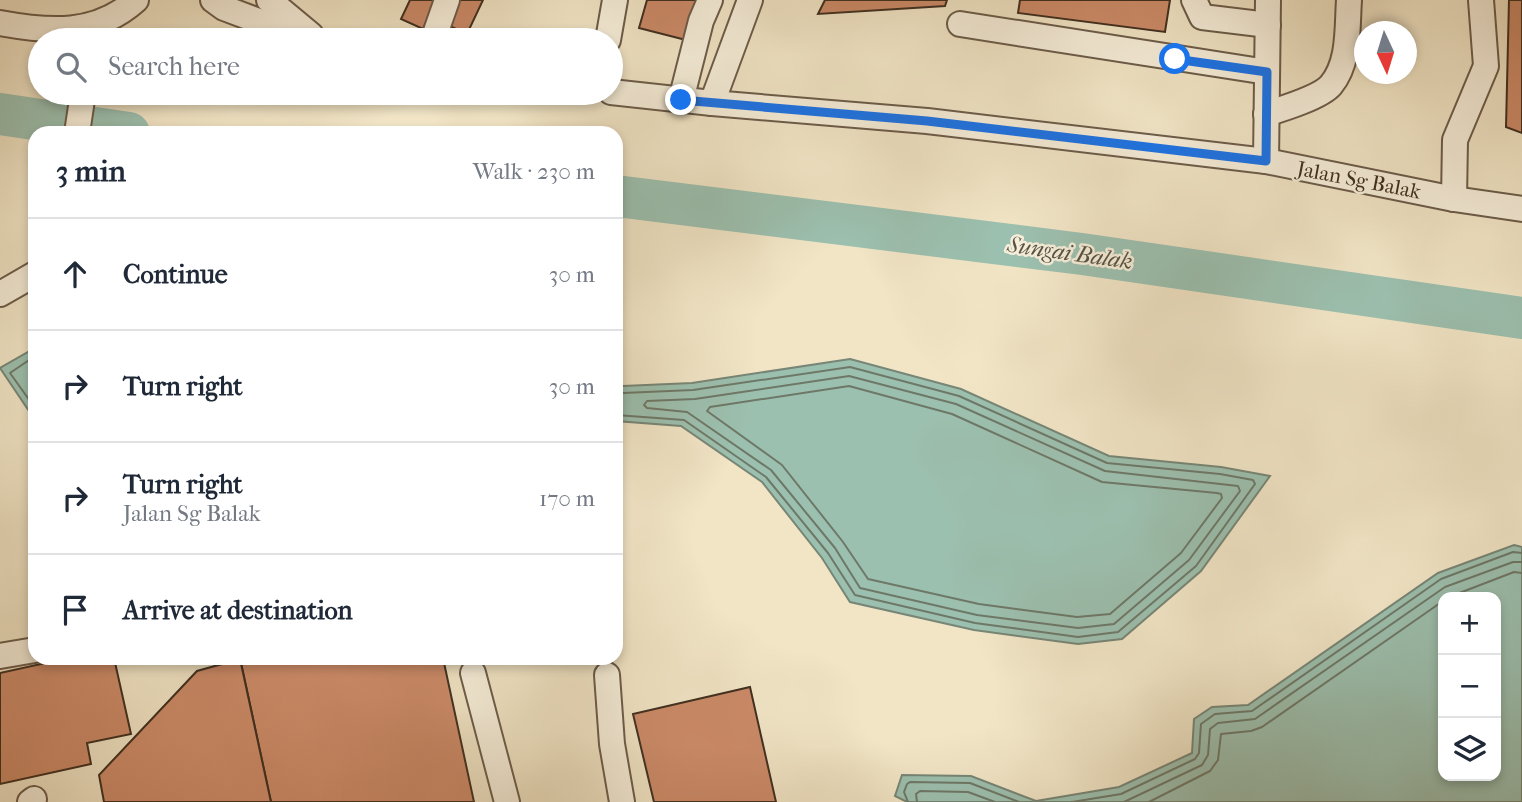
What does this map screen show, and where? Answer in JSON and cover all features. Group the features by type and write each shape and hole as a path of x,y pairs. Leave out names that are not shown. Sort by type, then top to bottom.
{"street":[{"path":"98,28 136,0"},
{"path":"213,0 224,8 277,28"},
{"path":"269,0 303,28"},
{"path":"437,28 447,0"},
{"path":"610,28 615,0"},
{"path":"681,100 701,21 710,0"},
{"path":"712,103 750,0"},
{"path":"1194,0 1202,17 1268,25"},
{"path":"1266,161 1268,0"},
{"path":"1266,114 1301,102 1331,86 1345,57 1349,0"},
{"path":"1454,198 1455,140 1486,66 1481,0"},
{"path":"0,23 29,28"},
{"path":"960,24 1267,72"},
{"name":"Jalan Sg Balak","path":"623,93 927,121 1266,161 1522,209"},
{"path":"79,126 82,105"},
{"path":"0,294 28,278"},
{"path":"0,656 28,651"},
{"path":"473,673 507,802"},
{"path":"607,675 612,744 622,802"}],"water":[{"path":"28,352 28,410 0,368"},
{"path":"850,359 961,389 1109,456 1221,467 1270,476 1201,571 1122,639 1078,644 974,630 850,602 822,558 762,482 681,426 623,422 623,386 692,383"},
{"path":"1514,545 1522,547 1522,802 907,802 895,796 902,775 971,776 1036,801 1119,787 1192,753 1194,719 1212,707 1248,705 1438,573"}],"building":[{"path":"410,0 436,0 423,28 401,19"},
{"path":"451,0 483,0 470,28 454,28 441,22"},
{"path":"647,0 697,0 686,40 639,28"},
{"path":"825,0 947,0 945,6 818,14"},
{"path":"1020,0 1170,0 1165,32 1018,13"},
{"path":"1509,0 1522,0 1522,133 1506,127"},
{"path":"36,665 116,665 131,734 87,743 91,764 0,784 0,673"},
{"path":"218,665 241,665 271,802 104,802 99,775 197,671"},
{"path":"242,665 445,665 474,802 271,802"},
{"path":"750,687 776,802 654,802 633,714"}],"waterway":[{"name":"Sungai Balak","path":"0,114 81,126"},
{"name":"Sungai Balak","path":"623,197 1082,254 1522,318"}],"route":[{"path":"681,100 927,121 1266,161 1267,72 1175,59"}]}
